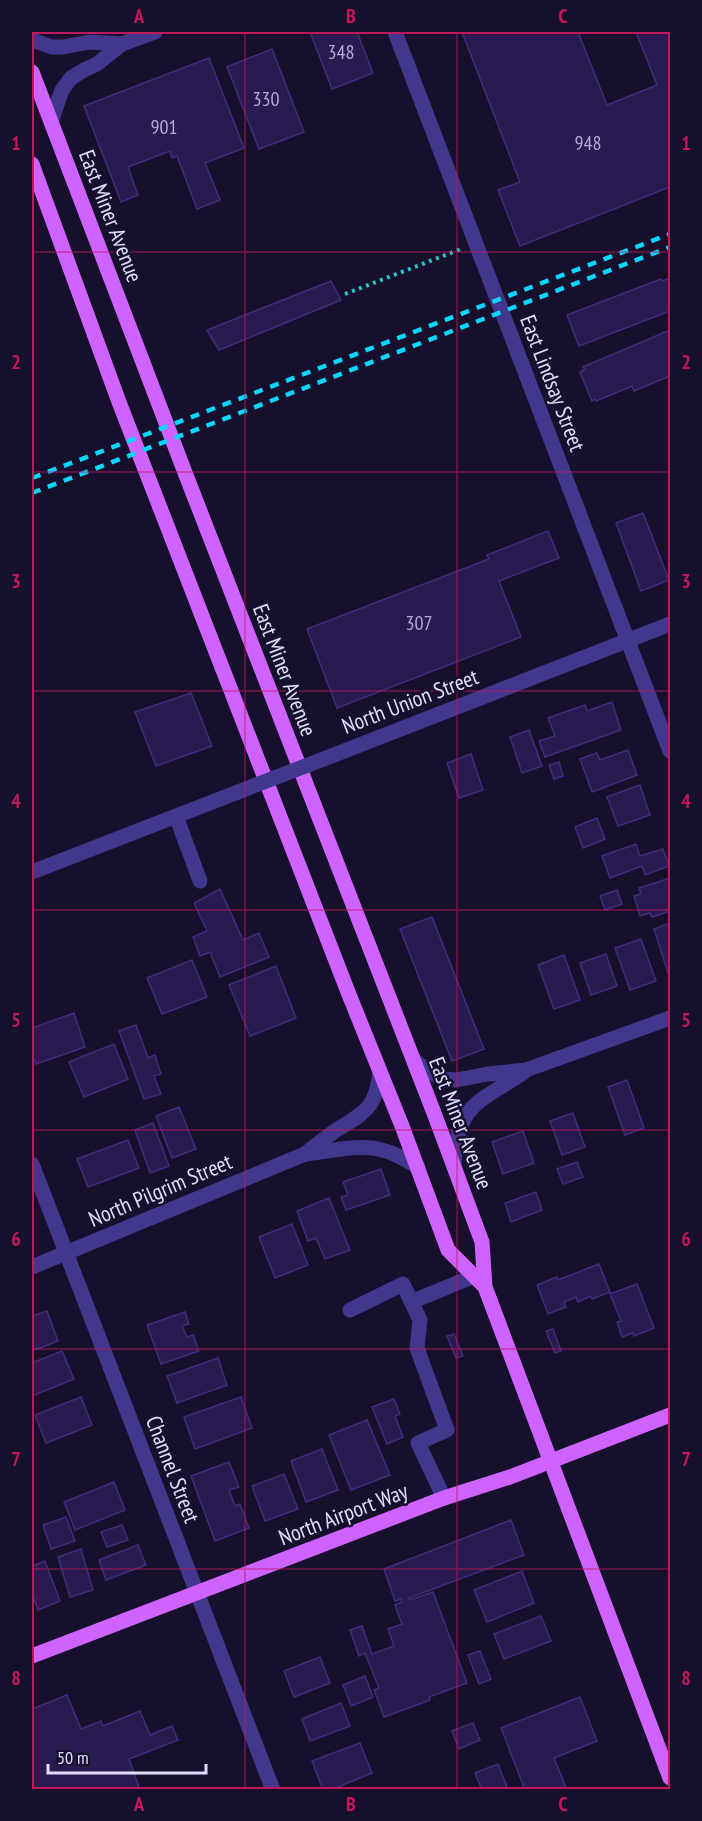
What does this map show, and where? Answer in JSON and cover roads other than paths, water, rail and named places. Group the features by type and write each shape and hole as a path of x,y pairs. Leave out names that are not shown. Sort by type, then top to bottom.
{"main road":[{"name":"East Miner Avenue","path":"32,72 201,515 454,1165 482,1242 480,1281"},
{"name":"East Miner Avenue","path":"32,164 118,402 418,1167 448,1250 480,1281 551,1461 670,1778"},
{"name":"North Airport Way","path":"32,1656 670,1414"}],"street":[{"path":"51,122 62,90 71,78 97,64 122,44 155,32"},
{"name":"East Lindsay Street","path":"395,32 670,751"},
{"path":"32,40 52,47 90,42 122,44"},
{"name":"North Union Street","path":"32,872 670,624"},
{"path":"176,816 200,882"},
{"path":"413,1059 426,1070 444,1079 456,1080 526,1070 670,1018"},
{"path":"454,1165 455,1143 461,1123 468,1111 526,1070"},
{"name":"North Pilgrim Street","path":"32,1267 305,1154 368,1108 378,1090 380,1071"},
{"name":"North Pilgrim Street","path":"305,1154 377,1148 397,1155 418,1167"},
{"name":"Channel Street","path":"32,1164 273,1790"},
{"path":"411,1302 480,1281"},
{"path":"350,1310 403,1284 420,1320 417,1348 447,1430 418,1443 444,1498"}],"railway":[{"path":"32,478 670,234"},
{"path":"32,493 670,247"}]}
